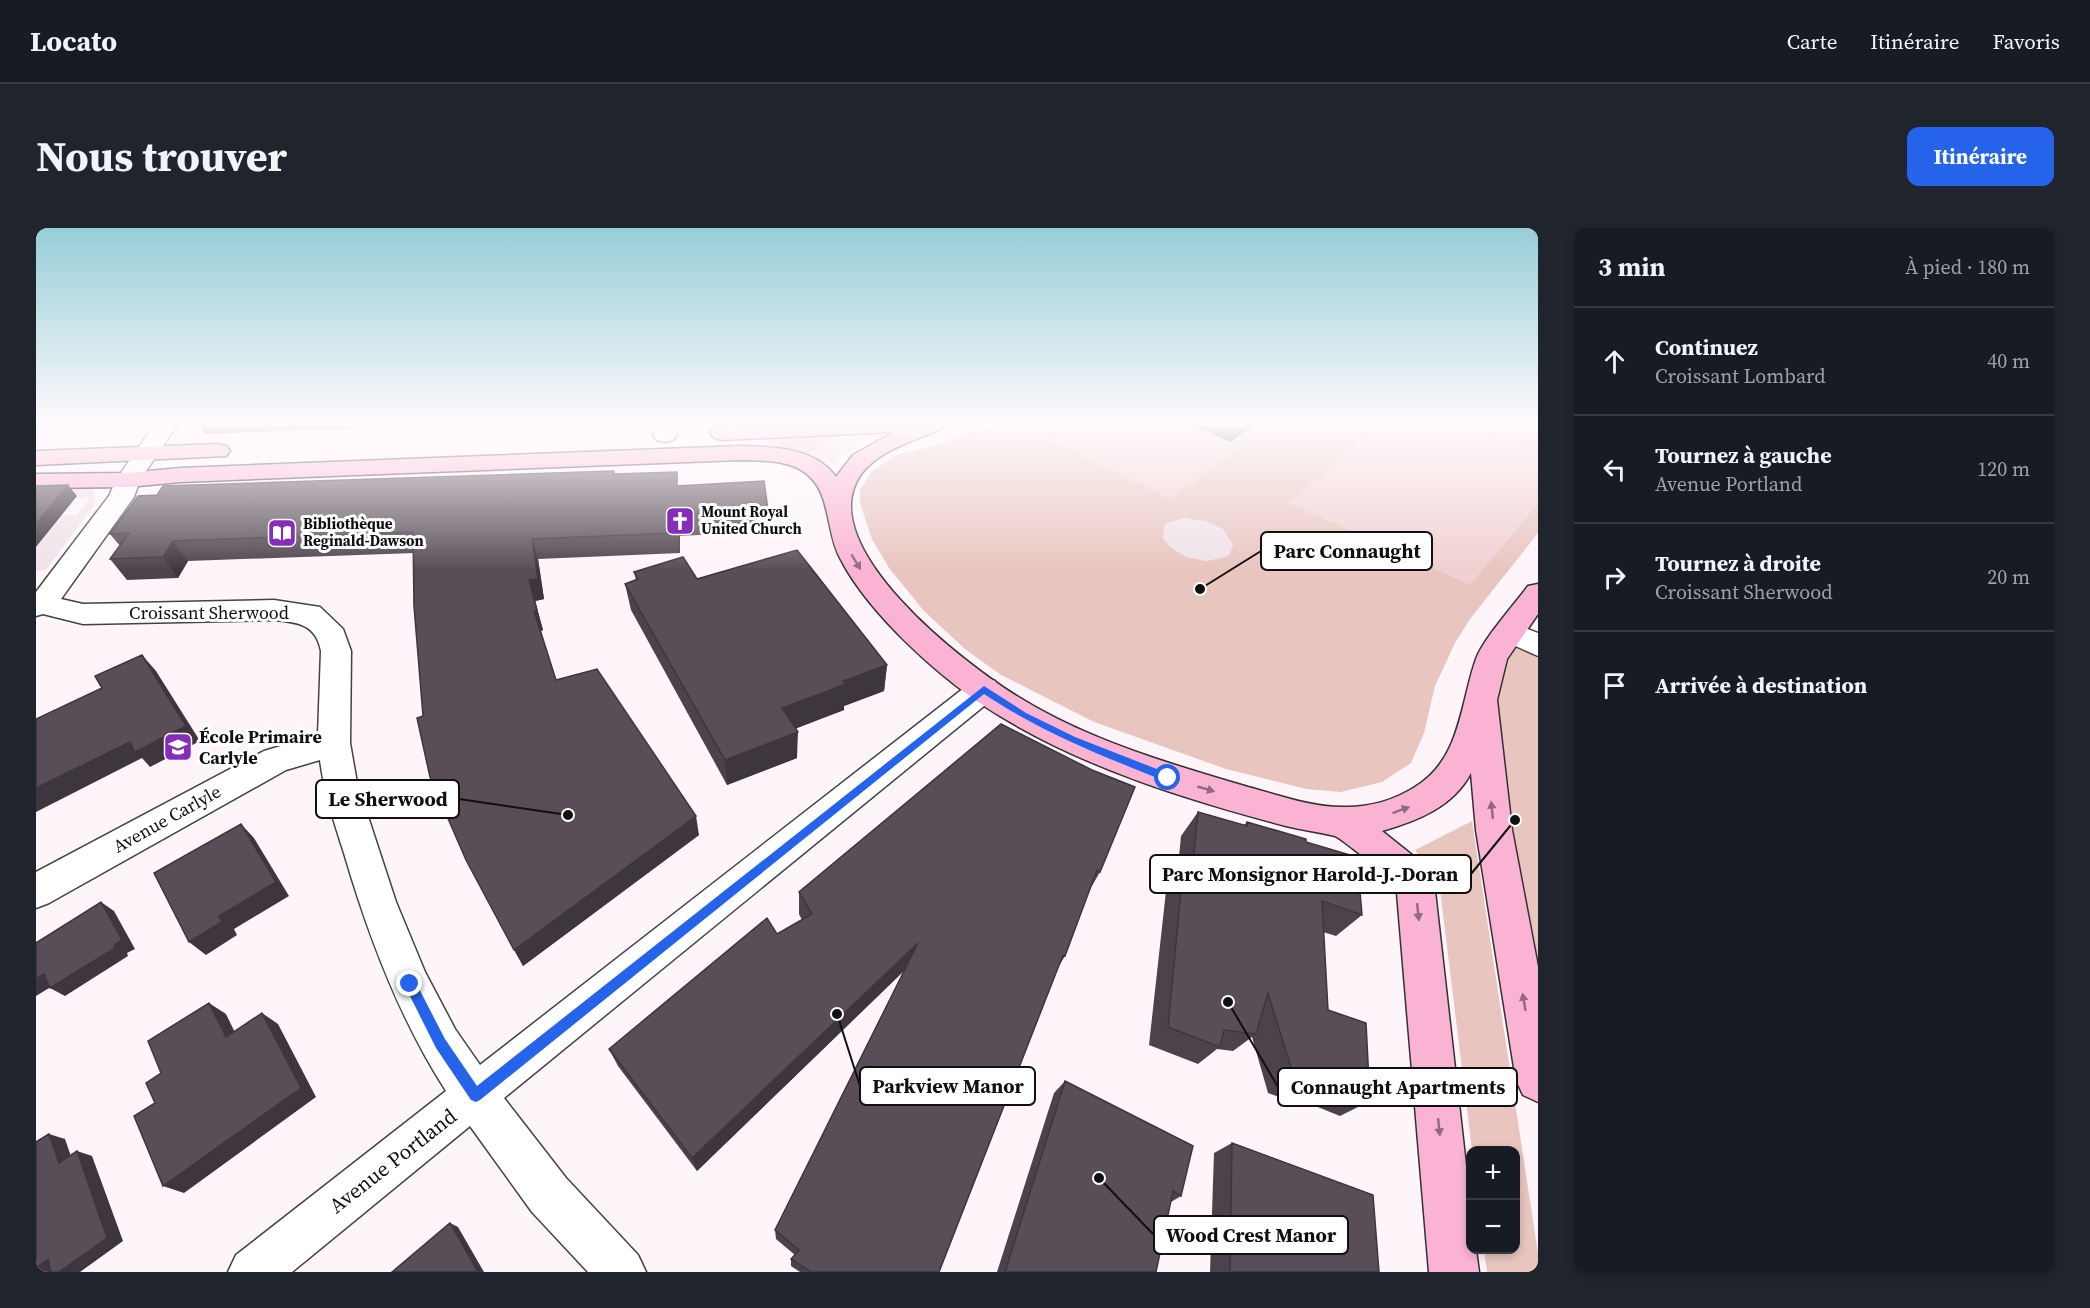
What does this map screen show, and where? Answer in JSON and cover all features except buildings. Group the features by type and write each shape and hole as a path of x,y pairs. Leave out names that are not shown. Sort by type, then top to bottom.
{"street":[{"path":"39,605 121,496 132,474"},
{"path":"36,481 128,480 213,474"},
{"path":"820,474 824,476 837,507 847,546 859,568 896,612 932,647 984,689 1023,715 1072,740 1168,778 1283,811 1344,822 1402,812 1439,790 1461,765 1492,657 1538,593"},
{"path":"837,507 850,474"},
{"name":"Croissant Sherwood","path":"39,605 82,614 240,610 310,614 333,636 336,651 334,742 339,783 381,912 410,984 440,1044 549,1195 621,1272"},
{"path":"1510,632 1538,645"},
{"name":"Avenue Portland","path":"253,1272 984,689"},
{"path":"1481,700 1494,830 1538,1080"},
{"name":"Avenue Carlyle","path":"36,891 276,760 334,742"},
{"path":"1344,822 1404,870 1416,891 1454,1272"}],"shaded area":[{"path":"870,474 1538,474 1538,533 1470,619 1455,643 1435,686 1424,733 1411,763 1382,782 1341,792 1306,789 1226,769 1094,722 1001,675 966,650 924,611 889,568 872,539 860,503 860,490"},
{"path":"1119,474 1204,474 1170,499"},
{"path":"1322,474 1538,474 1538,504 1470,585 1289,503"},
{"path":"86,487 95,492 95,504 46,570 36,571 36,547 61,515 77,515 90,498 73,498 36,489"},
{"path":"1185,518 1206,521 1223,529 1233,545 1229,555 1206,561 1186,557 1171,548 1163,538 1164,526 1169,522"},
{"path":"1510,632 1538,645 1538,970 1523,997 1492,657"},
{"path":"1472,821 1538,1253 1538,1272 1487,1272 1485,1254 1520,1254 1520,1146 1472,1146 1440,890 1431,872 1415,850"}],"place":[{"name":"Mount Royal United Church","path":"680,521"},
{"name":"Bibliothèque Reginald-Dawson","path":"282,533"},
{"name":"Parc Connaught","path":"1200,589"},
{"name":"École Primaire Carlyle","path":"178,747"},
{"name":"Le Sherwood","path":"568,815"},
{"name":"Parc Monsignor Harold-J.-Doran","path":"1515,820"},
{"name":"Connaught Apartments","path":"1228,1002"},
{"name":"Parkview Manor","path":"837,1014"},
{"name":"Wood Crest Manor","path":"1099,1178"}],"route":[{"path":"410,984 440,1044 476,1095 984,689 1023,715 1072,740 1168,778"}]}
